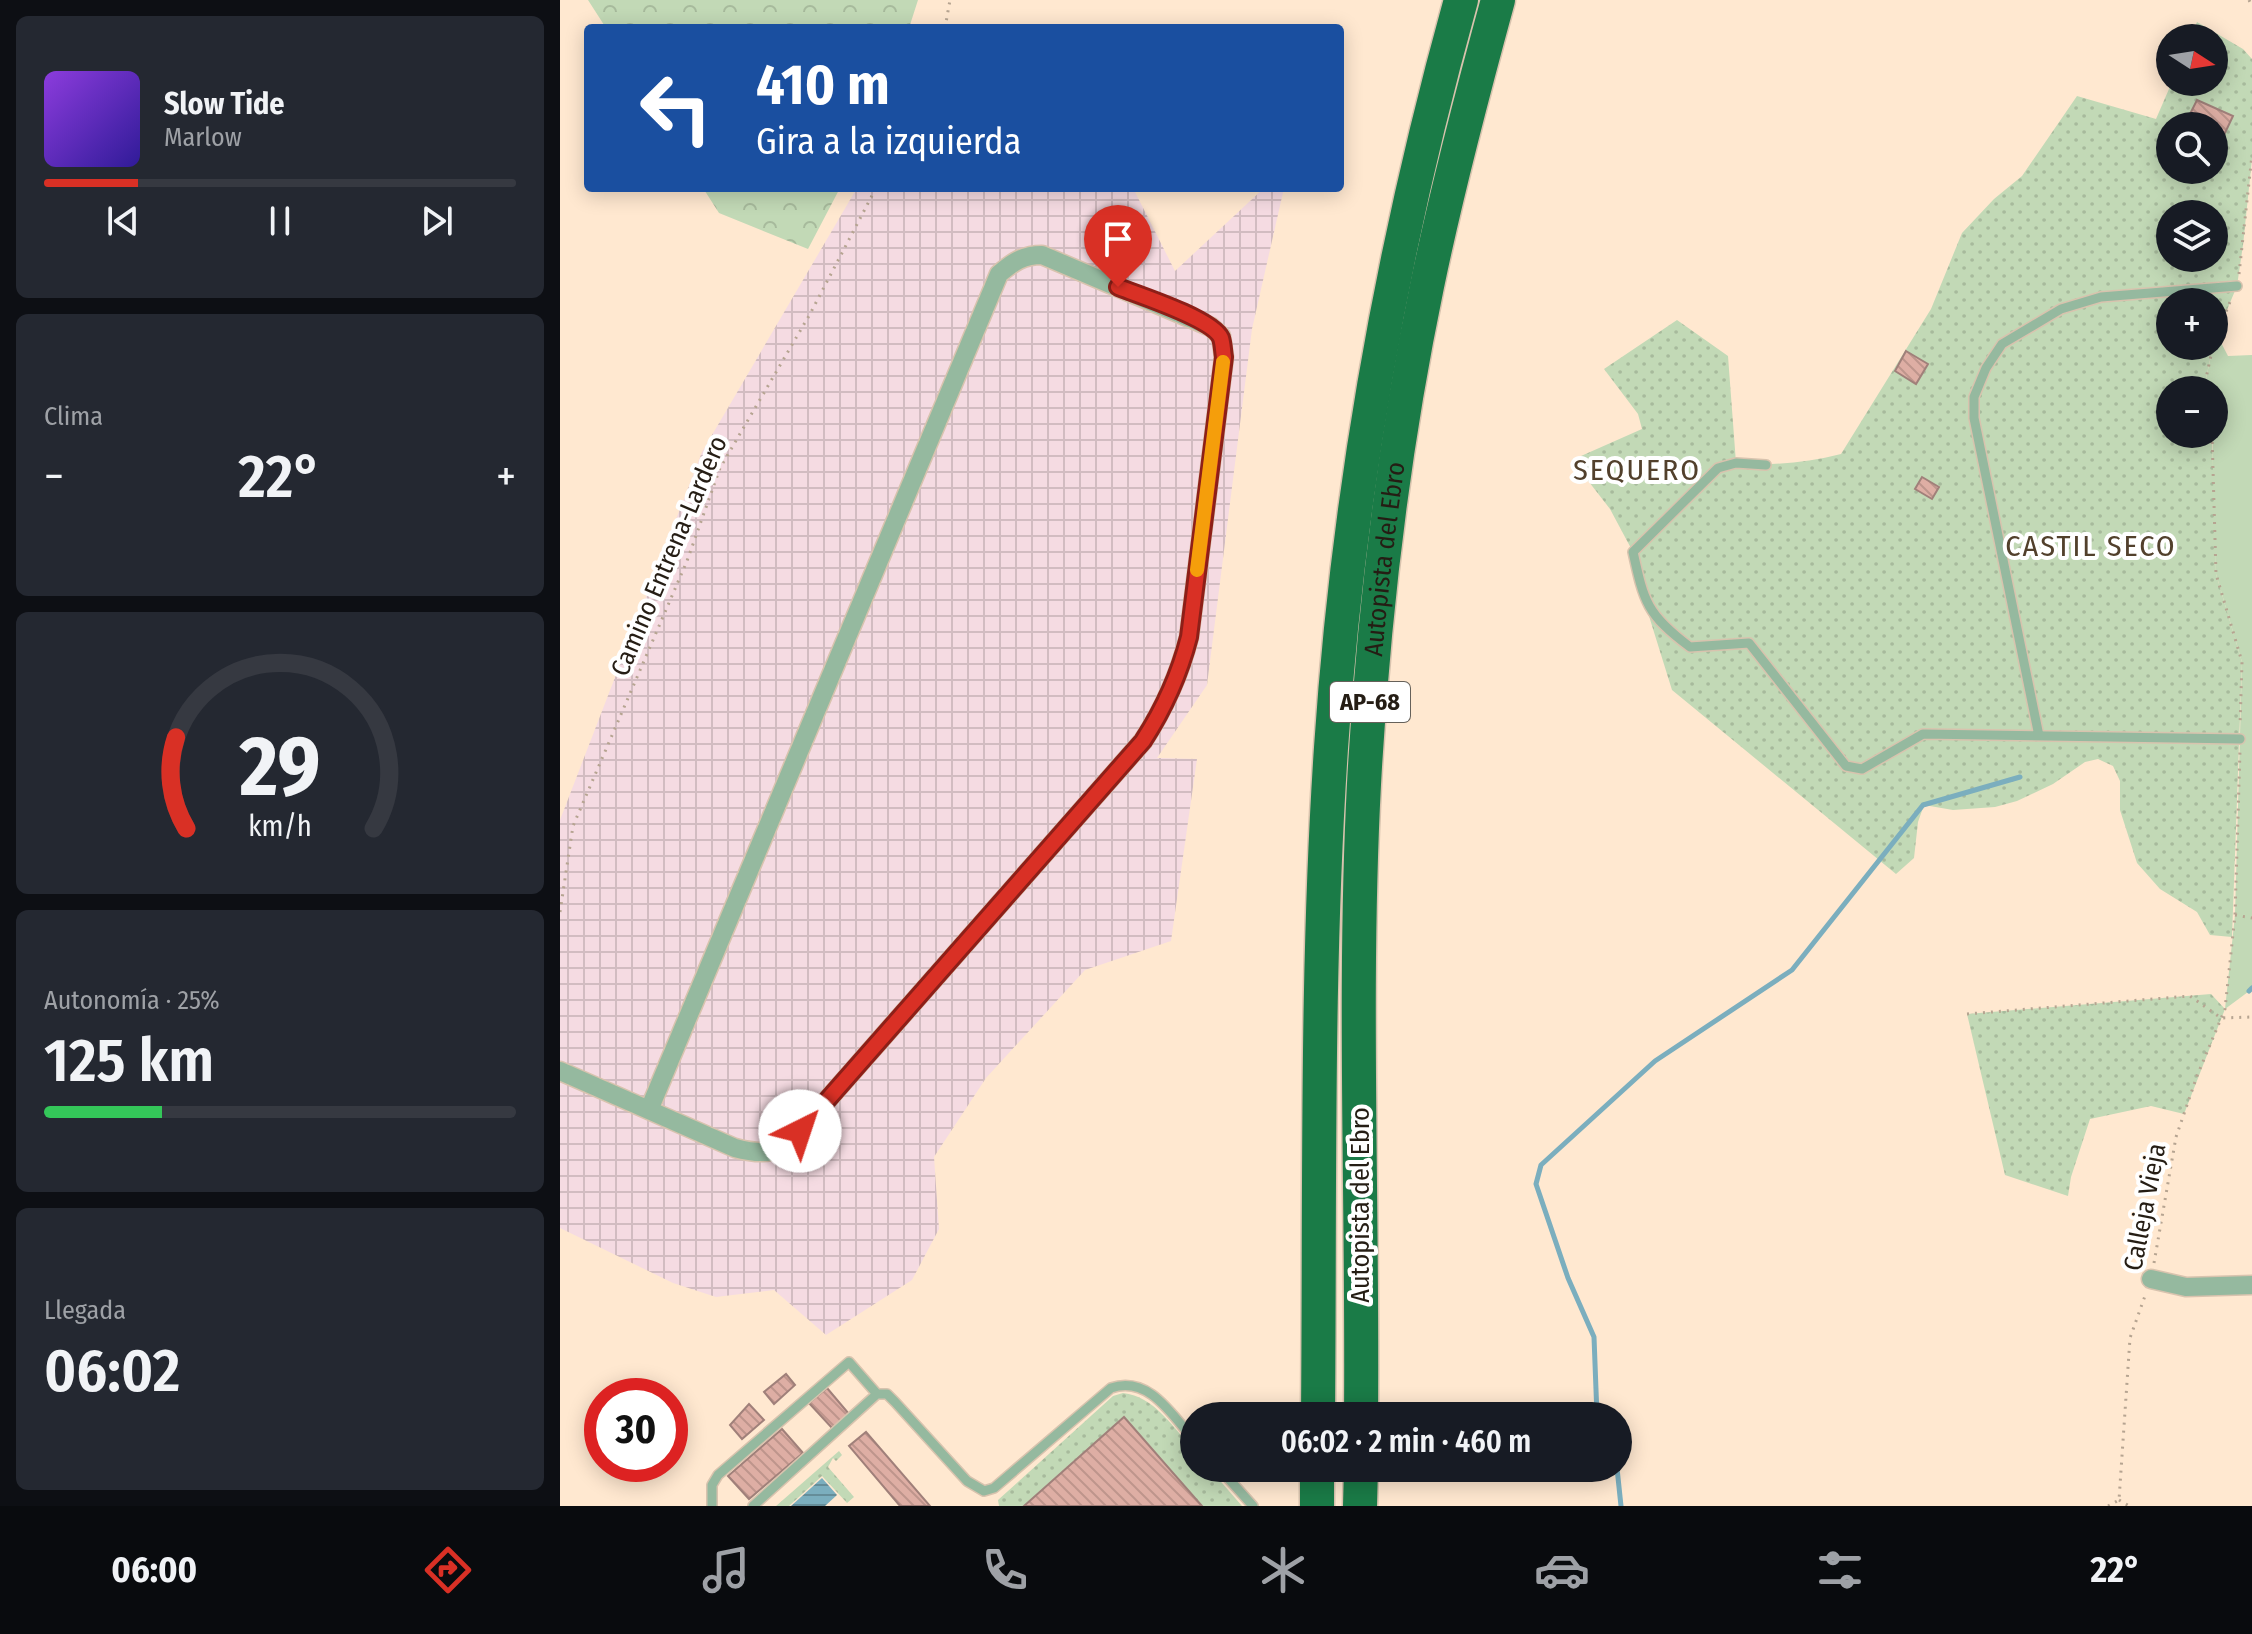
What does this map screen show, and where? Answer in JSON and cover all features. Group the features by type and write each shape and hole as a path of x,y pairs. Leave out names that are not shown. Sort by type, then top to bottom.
{"highway":[{"name":"Autopista del Ebro","path":"1318,1402 1325,865 1331,747 1350,544 1379,348 1422,147 1461,0"},
{"name":"Autopista del Ebro","path":"1361,1402 1358,1010 1360,897 1370,703 1389,516 1426,290 1446,197 1498,0"},
{"path":"1317,1482 1317,1506"},
{"path":"1360,1506 1361,1482"}],"street":[{"path":"560,1071 735,1148 766,1153 790,1142 1143,741 1179,677 1189,637 1224,357 1221,336 1211,327 1042,255 1028,255 1013,261 999,274 649,1110"},
{"path":"2151,1279 2186,1287 2252,1285"}],"lane":[{"path":"2039,736 1974,418 1974,397 1986,368 2002,344 2061,309 2101,297 2237,286"},
{"path":"1766,465 1736,463 1718,468 1633,552 1644,600 1667,630 1690,647 1749,643 1846,766 1862,769 1923,734 2240,739"},
{"path":"712,1506 712,1485 718,1475 849,1362 877,1394"},
{"path":"753,1506 877,1394 887,1394 967,1481 984,1491 994,1488 1111,1388 1125,1383 1138,1386 1154,1396 1180,1425"},
{"path":"1232,1482 1253,1506"}],"path":[{"path":"946,24 950,0"},
{"path":"2249,0 2252,6"},
{"path":"2228,307 2237,286 2252,155"},
{"name":"Camino Entrena-Lardero","path":"560,912 573,826 687,561 720,468 810,314 874,192"},
{"name":"Calleja Vieja","path":"2119,1500 2130,1338 2151,1279 2176,1137 2225,1009 2235,915 2242,662 2216,574 2212,448"},
{"path":"2235,915 2252,918"},
{"path":"1967,1014 2190,996 2221,1018 2252,1017"},
{"path":"2108,1506 2119,1500 2129,1506"}],"shaded area":[{"path":"855,192 1135,192 1175,271 1260,192 1283,192 1252,329 1207,685 1157,758 1197,759 1171,941 1085,970 986,1078 934,1157 939,1229 912,1280 826,1335 774,1290 716,1297 673,1283 560,1228 560,820 702,452"}],"green space":[{"path":"588,0 918,0 910,24 603,24"},
{"path":"2228,40 2252,59 2252,159 2237,286 2228,308 2228,288 2156,288 2156,360 2210,360 2207,376 2156,376 2156,448 2212,448 2216,574 2242,662 2232,937 2210,935 2197,912 2160,889 2137,863 2120,810 2120,781 2113,766 2098,759 2085,762 2053,784 2017,801 1995,807 1953,810 1924,805 1918,822 1914,858 1896,874 1672,690 1644,600 1633,552 1610,509 1572,460 1642,429 1638,414 1604,369 1677,320 1728,356 1736,463 1788,463 1841,454 1931,309 1962,233 1994,199 2022,176 2077,96 2156,119 2156,184 2228,184 2228,112 2159,112 2166,96 2228,96"},
{"path":"706,192 838,192 808,249 719,213"},
{"path":"2252,355 2252,989 2225,1009 2235,915 2242,662 2216,574 2213,448 2228,448 2228,376 2207,376 2210,360"},
{"path":"2211,994 2225,1009 2184,1114 2151,1106 2090,1119 2068,1196 2005,1175 1967,1014"},
{"path":"1123,1393 1144,1400 1163,1415 1180,1435 1180,1481 1124,1417 1024,1506 999,1506 998,1500 1113,1396"},
{"path":"839,1451 842,1455 836,1461 833,1458 828,1467 854,1497 847,1503 822,1476 789,1506 776,1506"},
{"path":"1181,1482 1221,1482 1242,1506 1202,1506"}],"water":[{"path":"822,1478 837,1495 825,1506 791,1506"}],"building":[{"path":"2197,100 2224,112 2191,112"},
{"path":"1906,351 1928,364 1916,384 1895,371"},
{"path":"1922,477 1939,487 1932,499 1915,489"},
{"path":"786,1374 795,1385 774,1404 764,1392"},
{"path":"827,1388 849,1414 833,1429 809,1403"},
{"path":"749,1404 764,1420 742,1439 730,1425"},
{"path":"1124,1417 1202,1506 1024,1506"},
{"path":"782,1429 803,1453 749,1499 728,1476"},
{"path":"866,1432 930,1506 900,1506 849,1446"}],"waterway":[{"path":"1596,1402 1594,1337 1568,1278 1536,1184 1541,1165 1655,1061 1792,970 1923,805 2020,777"},
{"path":"2249,991 2252,988"},
{"path":"1618,1482 1621,1506"}],"slow traffic":[{"path":"1197,570 1223,362"}],"district":[{"name":"SEQUERO","path":"1637,470"},
{"name":"CASTIL SECO","path":"2091,546"}],"route":[{"path":"800,1131 1143,741 1179,677 1189,637 1224,357 1221,336 1195,319 1118,287"}]}
